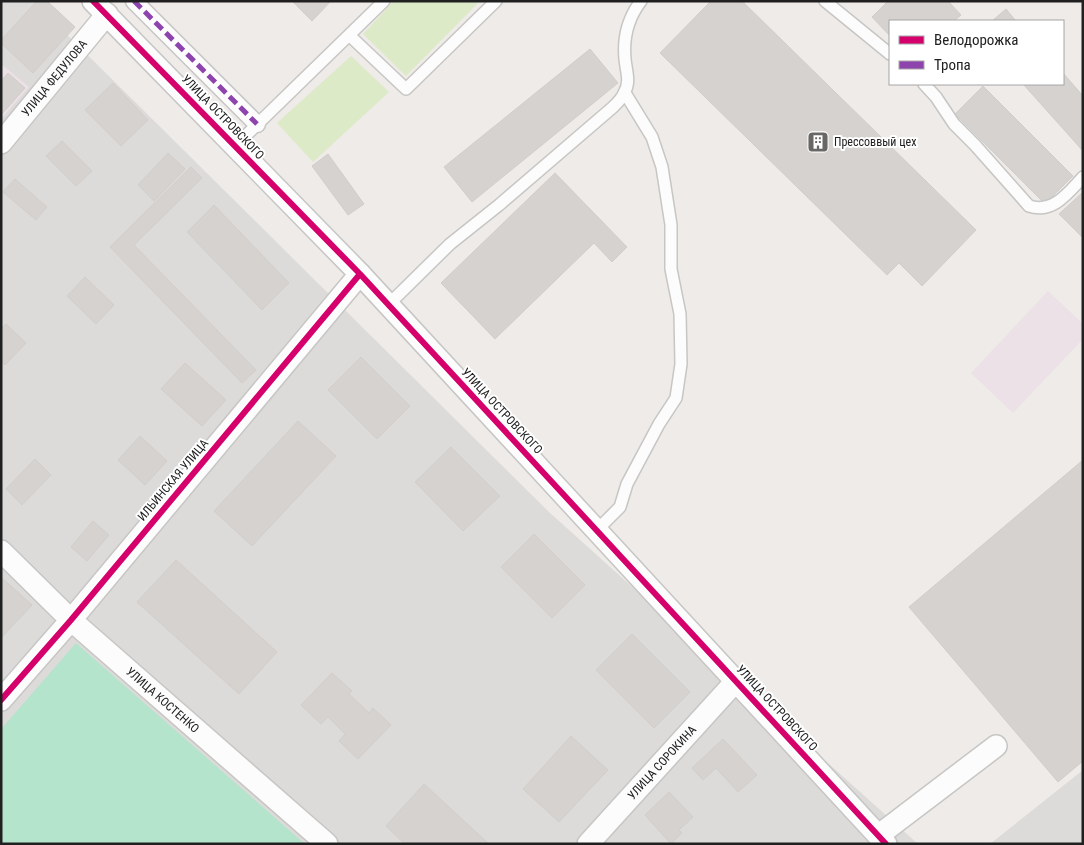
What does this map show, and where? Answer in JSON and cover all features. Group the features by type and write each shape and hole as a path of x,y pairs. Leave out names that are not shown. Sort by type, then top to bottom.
{"street":[{"path":"134,1 257,124"},
{"name":"УЛИЦА ФЕДУЛОВА","path":"1,143 100,8"},
{"name":"УЛИЦА ОСТРОВСКОГО","path":"100,8 389,304 882,840"},
{"name":"ИЛЬИНСКАЯ УЛИЦА","path":"1,700 71,620 360,274"},
{"name":"УЛИЦА КОСТЕНКО","path":"1,551 71,620 327,844"},
{"name":"УЛИЦА СОРОКИНА","path":"588,844 736,680"},
{"path":"882,840 996,746"}],"lane":[{"path":"236,146 384,1"},
{"path":"349,35 406,89 496,1"},
{"path":"389,304 450,244 499,205 612,108 625,93 628,78 625,44 628,23 641,1"},
{"path":"825,1 889,53"},
{"path":"925,85 936,97 954,124 1029,206 1038,209 1057,204 1083,177"},
{"path":"597,530 620,507 627,484 659,424 676,398 681,364 680,314 671,269 671,225 662,167 652,137 625,93"}],"shaded area":[{"path":"1,1 33,1 549,512 918,844 1,844"},
{"path":"1,64 29,87 1,119"},
{"path":"1048,291 1083,324 1083,339 1013,413 971,373"},
{"path":"1083,770 1083,844 990,844"}],"green space":[{"path":"394,1 480,1 406,76 363,34"},
{"path":"351,56 389,92 313,162 277,123"},
{"path":"76,643 305,844 1,844 1,729"}],"building":[{"path":"37,1 47,1 75,27 33,73 1,43 1,40"},
{"path":"292,1 331,1 312,21"},
{"name":"Прессоввый цех","path":"711,1 742,1 976,230 922,286 899,263 887,275 660,53"},
{"path":"888,1 948,1 961,15 955,20 889,20 889,35 872,17"},
{"path":"1006,9 1015,20 993,20"},
{"path":"590,49 618,83 472,202 444,167"},
{"path":"8,73 25,88 1,115 1,81"},
{"path":"1064,74 1083,96 1083,151 1024,85 1064,85"},
{"path":"113,83 148,120 121,146 85,110"},
{"path":"983,86 1073,176 1045,204 955,114"},
{"path":"62,141 92,171 76,186 46,156"},
{"path":"168,153 185,169 154,201 138,185"},
{"path":"328,154 364,204 348,215 312,166"},
{"path":"191,167 202,178 134,245 256,370 242,383 110,247"},
{"path":"555,173 627,247 612,262 594,243 495,339 441,283"},
{"path":"15,179 47,207 36,220 3,192"},
{"path":"1083,192 1083,238 1059,214"},
{"path":"214,205 289,283 262,310 187,232"},
{"path":"85,277 114,305 96,324 67,296"},
{"path":"6,324 26,343 5,365 1,361 1,329"},
{"path":"361,357 410,406 377,439 328,390"},
{"path":"185,363 226,400 202,426 161,389"},
{"path":"298,421 336,456 252,546 214,511"},
{"path":"140,436 167,461 145,485 118,460"},
{"path":"451,447 500,496 463,531 415,482"},
{"path":"35,459 51,475 22,505 6,489"},
{"path":"1083,460 1083,761 1058,782 909,607"},
{"path":"93,521 109,535 87,561 71,547"},
{"path":"534,534 585,585 552,618 501,567"},
{"path":"176,560 277,652 239,694 137,602"},
{"path":"1,577 32,605 1,638"},
{"path":"632,634 690,692 654,728 596,670"},
{"path":"332,673 352,691 349,694 369,713 373,708 391,725 358,759 339,741 345,734 328,717 321,724 301,705"},
{"path":"571,736 608,770 559,822 523,789"},
{"path":"723,739 757,775 738,792 716,768 703,780 692,768"},
{"path":"424,784 489,844 405,844 386,826"},
{"path":"669,792 693,817 679,830 682,833 671,844 645,815"}],"marked path":[{"path":"134,1 257,124"}],"cycle path":[{"path":"93,1 360,274 886,844"},
{"path":"1,700 71,620 360,274"}],"place":[{"name":"Прессоввый цех","path":"818,142"}]}
